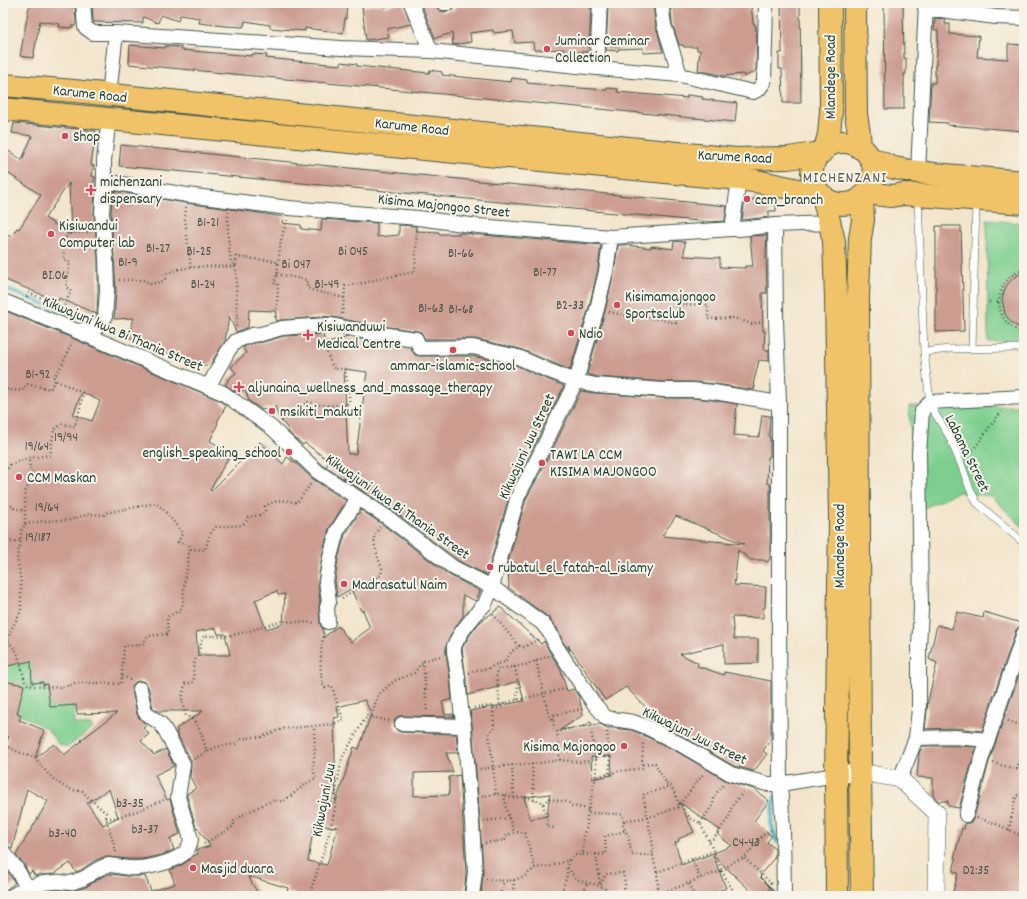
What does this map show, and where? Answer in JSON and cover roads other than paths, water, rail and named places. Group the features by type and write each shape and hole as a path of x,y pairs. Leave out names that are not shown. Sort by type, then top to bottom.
{"main road":[{"name":"Mlandege Road","path":"823,151 829,134 831,112 830,3"},
{"name":"Mlandege Road","path":"855,3 856,114 859,133 865,153"},
{"name":"Karume Road","path":"3,85 736,158 788,158 823,151"},
{"path":"143,121 145,99"},
{"name":"Karume Road","path":"3,109 143,121 739,179 821,193"},
{"path":"865,153 873,166 874,178 870,189 864,195 852,203 846,204 834,202 821,193 813,178 816,160 823,151 833,145 844,143 855,145 865,153 894,168 934,174 1024,182"},
{"name":"Mlandege Road","path":"821,193 830,223 835,252 836,298 849,518 860,772 862,896"},
{"path":"864,195 891,196 904,194 1024,203"},
{"name":"Mlandege Road","path":"837,896 836,775 849,518 860,238 863,220 864,195"}],"street":[{"path":"83,3 85,27 93,33 116,33 341,48 431,51 680,75 753,92 759,89 764,82 766,3"},
{"path":"413,3 431,51"},
{"path":"597,68 600,3"},
{"path":"663,3 662,11 664,25 680,75"},
{"path":"918,172 926,5 996,17 1024,18"},
{"path":"109,95 116,33"},
{"path":"77,331 101,323 107,280 102,213 104,160 109,118"},
{"path":"732,229 739,179"},
{"name":"Kisima Majongoo Street","path":"104,181 187,195 289,208 418,218 478,226 611,237 740,229 775,225 830,223"},
{"path":"775,225 779,403 780,784 783,829 784,896"},
{"name":"Kikwajuni Juu Street","path":"611,237 606,272 576,381 518,496 492,587 542,623 550,633 556,646 592,702 606,718 633,722 654,730 731,774 767,784 780,784 836,775"},
{"name":"Kikwajuni kwa Bi Thania Street","path":"3,301 223,393 272,428 318,472 387,517 454,568 492,587"},
{"path":"208,386 228,351 236,341 252,335 294,327 336,325 368,332 416,339 420,348 473,347 518,357 576,381 664,390 714,392 779,403"},
{"path":"900,779 916,738 919,709 919,646 921,610 919,453 922,411 930,402 1022,397"},
{"path":"328,622 327,607 329,602 326,581 330,557 337,531 357,498"},
{"path":"472,896 475,876 474,848 464,726 454,646 458,638 485,604 492,587"},
{"path":"966,815 981,760 1024,633"},
{"path":"12,896 27,887 44,882 70,883 83,878 99,868 109,865 117,867 144,868 175,859 187,850 191,839 178,797 183,764 160,723 145,712 140,689"},
{"path":"402,724 464,726"},
{"path":"916,738 955,737 988,740"},
{"path":"836,775 860,772 900,779 937,813 936,896"},
{"path":"3,852 16,868 27,887"}],"lane":[{"name":"Labama Street","path":"918,196 924,352 930,402 934,412 949,436 977,503 1024,543"},
{"path":"972,348 976,200"},
{"path":"924,352 972,348 1024,348"}],"waterway":[{"path":"3,288 93,323"},
{"path":"775,796 771,823 777,842"}],"place":[{"name":"Juminar Ceminar Collection","path":"547,49"},
{"name":"Shop","path":"65,136"},
{"name":"michenzani dispensary","path":"91,190"},
{"name":"ccm_branch","path":"747,199"},
{"name":"Kisiwandui Computer lab","path":"51,234"},
{"name":"Kisimamajongoo Sportsclub","path":"617,305"},
{"name":"Ndio","path":"571,333"},
{"name":"Kisiwanduwi Medical Centre","path":"308,335"},
{"name":"ammar-islamic-school","path":"453,350"},
{"name":"aljunaina_wellness_and_massage_therapy","path":"239,387"},
{"name":"msikiti_makuti","path":"272,411"},
{"name":"english_speaking_school","path":"289,452"},
{"name":"TAWI LA CCM KISIMA MAJONGOO","path":"542,463"},
{"name":"CCM Maskan","path":"19,477"},
{"name":"rubatul_el_fatah-al_islamy","path":"490,567"},
{"name":"Madrasatul Naim","path":"344,584"},
{"name":"Kisima Majongoo","path":"624,746"},
{"name":"Masjid duara","path":"193,868"}],"district":[{"name":"MICHENZANI","path":"845,176"}]}
